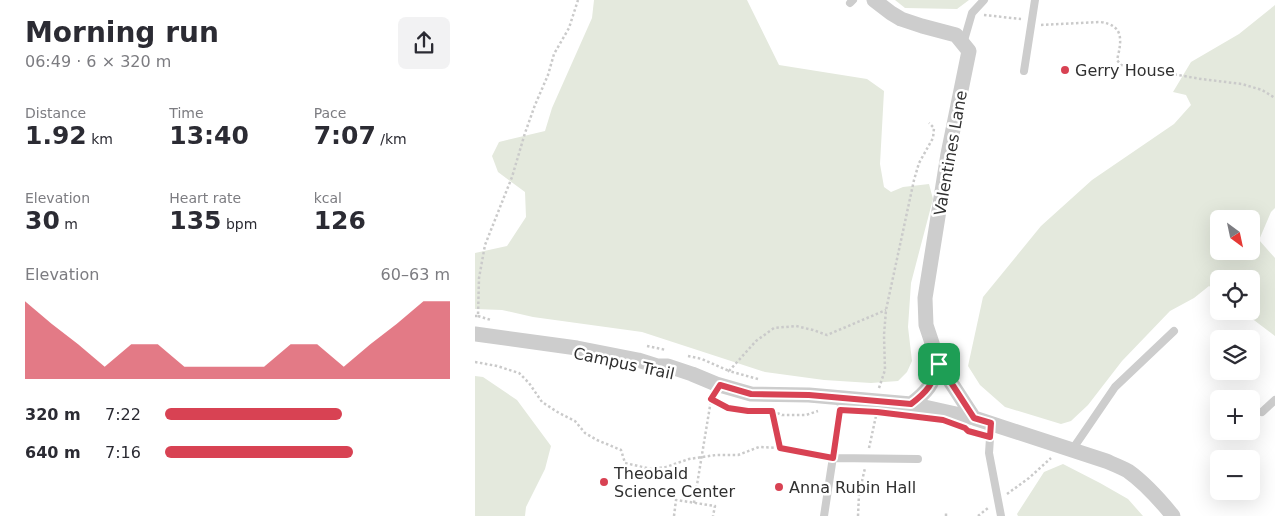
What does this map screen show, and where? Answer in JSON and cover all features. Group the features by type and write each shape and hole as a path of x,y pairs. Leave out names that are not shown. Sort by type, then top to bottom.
{"street":[{"path":"874,0 901,19 956,35 963,44"},
{"name":"Valentines Lane","path":"963,44 969,51 948,154 925,298 925,326 939,364 974,418"},
{"path":"475,334 577,348 638,360 657,366 668,366 751,394 809,395 841,404 911,404 974,418 1106,461 1127,470 1160,500 1173,516"},
{"path":"911,404 929,388 939,364"}],"lane":[{"path":"963,44 972,13 983,0"},
{"path":"1024,71 1035,0"},
{"path":"1073,450 1115,387 1174,331"},
{"path":"1262,412 1275,400"},
{"path":"824,516 841,404"},
{"path":"991,423 989,453 1001,516"},
{"path":"833,458 918,459"}],"path":[{"path":"475,316 478,316 479,278 485,244 512,177 525,133 548,75 554,54 569,28 578,0"},
{"path":"972,13 1019,18 1040,25 1109,23 1115,26 1119,35 1117,60 1121,66 1242,84 1262,90 1275,98"},
{"path":"885,391 879,391 885,370 883,336 887,310 914,180 919,163 933,138 935,128 929,123"},
{"path":"720,385 729,371 757,341 774,328 796,326 827,335 887,310"},
{"path":"475,362 519,373 529,383 542,402 575,421 585,433 621,450 625,463 651,469 666,467 701,457 738,455 759,447 780,448 833,458"},
{"path":"729,371 759,379"},
{"path":"704,396 728,408 748,411 772,411 782,415 796,416 806,415 841,404"},
{"path":"694,503 711,399"},
{"path":"772,411 780,448"},
{"path":"978,516 1029,478 1057,452"},
{"path":"858,516 859,494"},
{"path":"674,516 676,500 715,506 713,516"}],"shaded area":[{"path":"594,0 747,0 779,65 867,79 884,91 880,164 884,187 891,192 903,187 929,184 933,199 911,283 908,327 912,361 907,372 898,381 871,383 824,380 765,372 642,332 533,317 502,310 475,309 475,253 507,246 526,217 525,192 498,172 492,156 499,142 545,131 552,108 592,18"},
{"path":"895,0 969,0 957,9 905,8"},
{"path":"1275,5 1275,208 1271,212 1260,238 1260,210 1210,210 1210,260 1260,260 1260,241 1275,258 1275,336 1254,320 1260,320 1260,270 1210,270 1210,287 1170,311 1122,361 1088,405 1071,421 1061,424 1005,407 980,385 968,366 983,297 1041,226 1092,180 1174,124 1191,105 1186,95 1173,92 1191,62 1239,34"},
{"path":"475,376 483,377 517,400 551,446 545,469 526,507 525,516 475,516"},
{"path":"1063,464 1128,499 1143,516 1018,516 1017,514 1044,472"}],"place":[{"name":"Gerry House","path":"1065,70"},
{"name":"Theobald Science Center","path":"604,482"},
{"name":"Anna Rubin Hall","path":"779,487"}],"route":[{"path":"939,364 974,418 991,423 990,437 968,431 965,428 943,420 877,412 840,410 833,458 780,448 772,411 748,411 728,408 711,399 720,385 751,394 809,395 911,404 929,388 939,364"}]}
